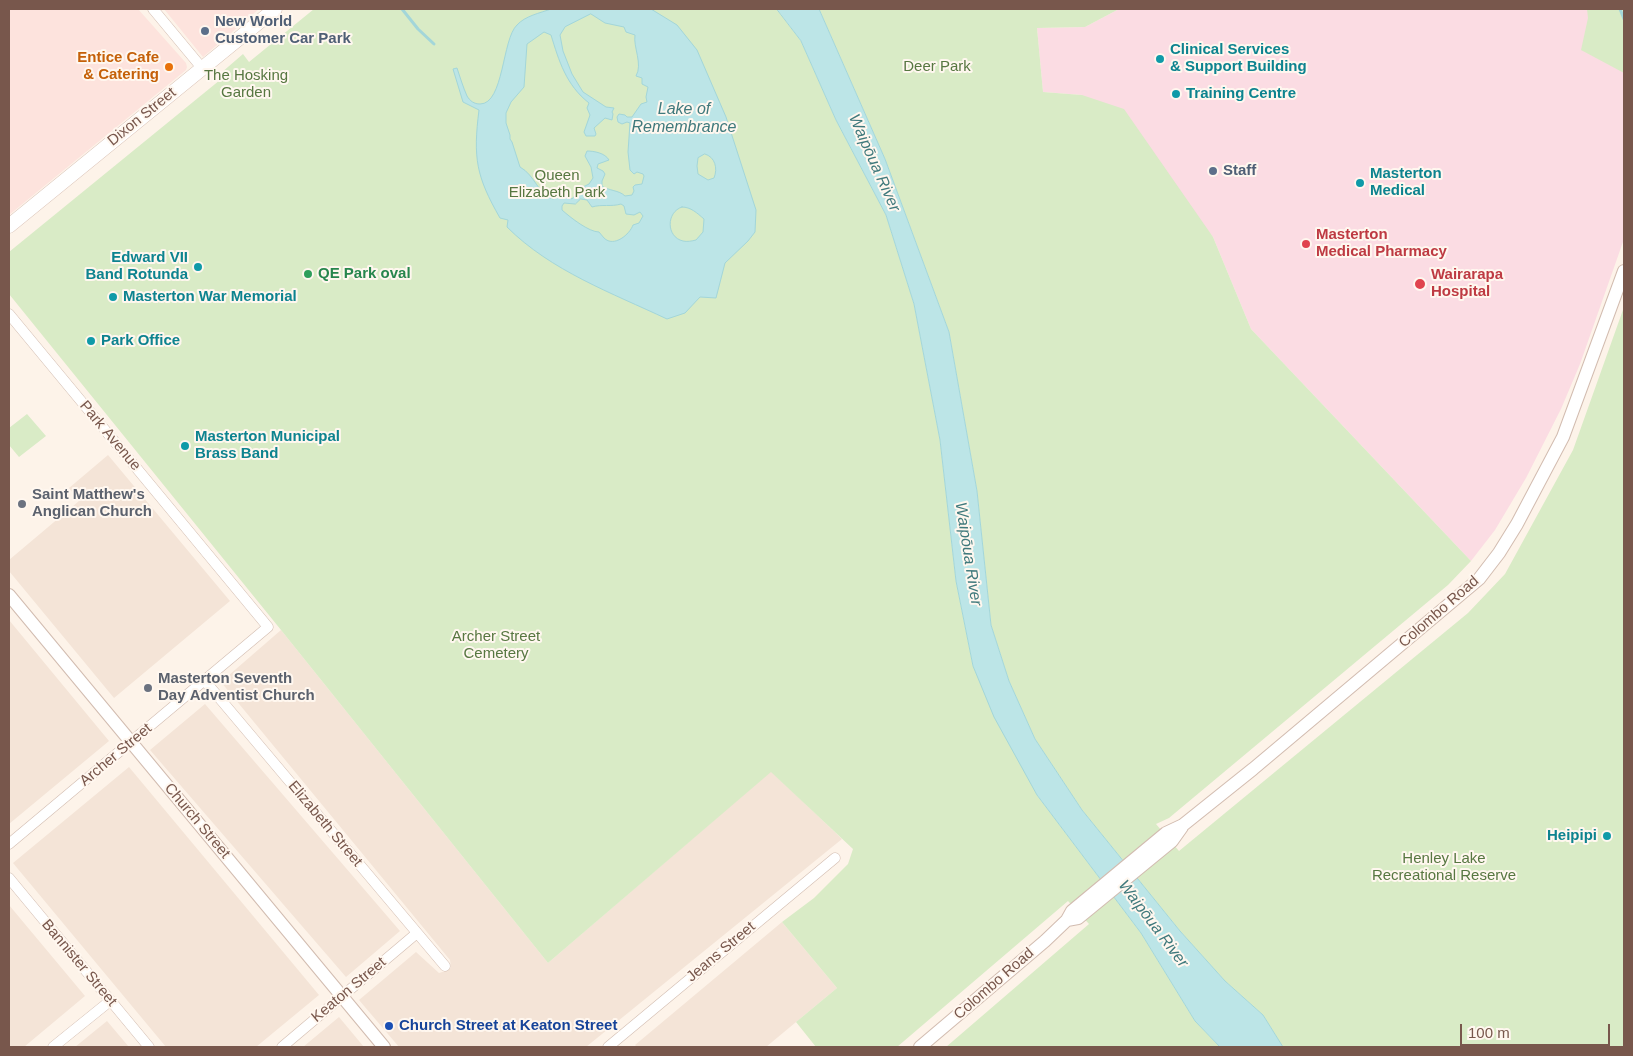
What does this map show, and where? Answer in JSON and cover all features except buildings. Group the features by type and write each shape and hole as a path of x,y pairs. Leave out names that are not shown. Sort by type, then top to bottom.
{"main road":[{"name":"Dixon Street","path":"9,226 275,9"}],"street":[{"path":"153,9 202,68"},
{"name":"Colombo Road","path":"920,1047 1073,916 1268,756 1478,579 1499,553 1517,524 1563,437 1624,271"},
{"name":"Park Avenue","path":"9,314 268,627"},
{"name":"Church Street","path":"9,595 384,1047"},
{"name":"Archer Street","path":"9,844 268,627"},
{"name":"Elizabeth Street","path":"204,681 445,966"},
{"name":"Jeans Street","path":"614,1045 835,858"},
{"name":"Bannister Street","path":"9,878 149,1047"},
{"name":"Keaton Street","path":"282,1047 417,933"},
{"path":"53,1047 110,1000"}],"shaded area":[{"path":"9,9 138,9 186,63 187,67 186,70 9,215"},
{"name":"New World Customer Car Park","path":"164,9 259,9 203,57"},
{"name":"Wairarapa Hospital","path":"1119,9 1624,9 1624,239 1580,364 1561,409 1526,478 1495,530 1471,561 1251,329 1213,237 1082,95 1043,92 1037,28 1085,27"},
{"path":"108,455 230,601 114,698 9,571 9,560 79,501 69,488"},
{"path":"9,620 109,741 9,824"},
{"path":"281,630 548,963 771,771 842,839 586,1047 399,1047 359,1000 416,952 439,973 449,970 451,967 450,960 221,682"},
{"path":"205,704 400,931 346,977 150,750"},
{"path":"129,767 319,995 256,1047 166,1047 13,863"},
{"path":"9,905 85,996 24,1047 9,1047"},
{"path":"782,922 837,988 766,1047 637,1047 635,1045"},
{"path":"339,1017 364,1047 303,1047"},
{"path":"107,1021 129,1047 75,1047"}],"green space":[{"name":"Queen Elizabeth Park","path":"314,9 777,9 801,41 836,120 886,215 914,304 940,440 956,581 973,666 1037,795 1141,933 1195,1021 1220,1047 946,1047 1089,924 1068,901 897,1047 816,1047 796,1022 837,988 782,922 814,898 848,864 853,849 771,772 548,963 9,294 9,252 220,80 218,78 221,73 243,54 249,62"},
{"path":"819,9 1119,9 1085,27 1037,28 1043,92 1082,95 1124,109 1213,237 1251,329 1471,561 1448,585 1169,818 1156,824 1179,851 1468,613 1505,574 1573,450 1624,307 1624,1047 1283,1047 1263,1015 1225,981 1180,931 1082,810 1035,739 1009,681 991,625 977,491 949,332 885,159"},
{"path":"1587,9 1624,9 1624,73 1581,50 1588,18"},
{"path":"27,414 46,436 19,457 9,445 9,428"}],"water":[{"name":"Lake of Remembrance","path":"551,9 651,9 677,25 697,50 726,117 756,210 755,232 725,263 716,298 700,297 685,313 667,319 562,269 524,243 507,227 508,220 500,218 486,190 478,166 476,141 479,110 463,102 453,69 457,68 467,96 471,101 480,104 488,101 494,94 498,83 512,32 524,19","holes":["591,14 605,23 624,27 626,32 635,35 639,66 636,76 642,78 642,84 648,87 647,102 641,104 632,117 619,114 617,117 618,122 622,124 630,123 628,152 630,170 634,174 637,172 644,176 642,184 633,187 632,195 625,196 602,186 605,174 597,168 598,164 609,160 596,152 587,151 585,156 591,167 593,178 572,199 562,194 557,194 557,197 553,199 548,197 540,190 530,175 520,167 510,139 506,123 506,113 511,102 524,87 527,44 544,32 551,35 560,63 574,88 589,103 587,108 590,115 584,132 586,136 595,136 594,128 605,118 612,120 614,108 606,107 583,92 572,74 563,51 560,35 565,27","705,154 713,160 716,167 714,178 708,180 698,174 698,158","581,199 587,200 592,207 621,204 624,206 626,214 634,215 640,212 643,216 639,223 633,225 629,232 621,239 608,241 599,232 590,230 562,210 564,203 575,204","682,207 688,208 704,219 703,232 696,240 683,241 673,235 670,224 673,214"]},
{"name":"Waipōua River","path":"777,9 819,9 885,159 949,332 977,491 991,625 1009,681 1035,739 1082,810 1180,931 1225,981 1263,1015 1283,1047 1220,1047 1195,1021 1141,933 1037,795 994,717 973,666 956,581 940,440 914,304 886,215 836,120 801,41"}],"waterway":[{"path":"402,9 418,29 434,44"},
{"path":"1620,9 1624,19"}],"place":[{"name":"New World Customer Car Park","path":"205,31"},
{"name":"Clinical Services & Support Building","path":"1160,59"},
{"name":"Entice Cafe & Catering","path":"169,67"},
{"name":"Training Centre","path":"1176,94"},
{"name":"Staff","path":"1213,171"},
{"name":"Masterton Medical","path":"1360,183"},
{"name":"Masterton Medical Pharmacy","path":"1306,244"},
{"name":"Edward VII Band Rotunda","path":"198,267"},
{"name":"QE Park oval","path":"308,274"},
{"name":"Wairarapa Hospital","path":"1420,284"},
{"name":"Masterton War Memorial","path":"113,297"},
{"name":"Park Office","path":"91,341"},
{"name":"Masterton Municipal Brass Band","path":"185,446"},
{"name":"Saint Matthew's Anglican Church","path":"22,504"},
{"name":"Masterton Seventh Day Adventist Church","path":"148,688"},
{"name":"Heipipi","path":"1607,836"},
{"name":"Church Street at Keaton Street","path":"389,1026"}],"park label":[{"name":"Deer Park","path":"937,67"},
{"name":"The Hosking Garden","path":"246,84"},
{"name":"Archer Street Cemetery","path":"496,646"},
{"name":"Henley Lake Recreational Reserve","path":"1444,868"}]}
